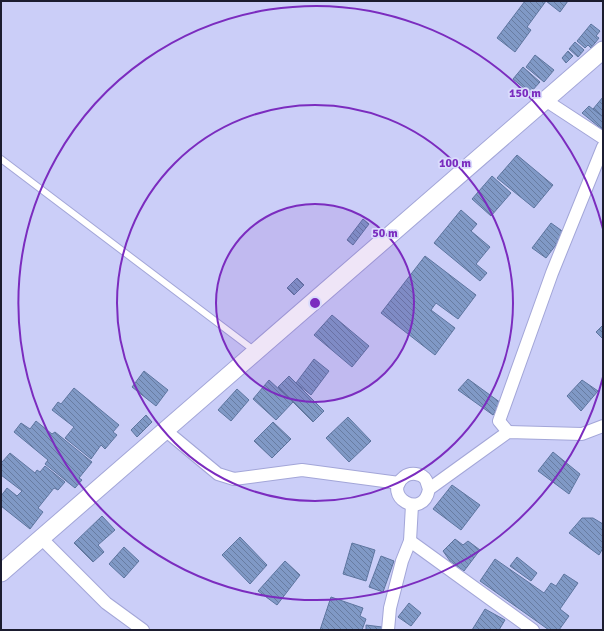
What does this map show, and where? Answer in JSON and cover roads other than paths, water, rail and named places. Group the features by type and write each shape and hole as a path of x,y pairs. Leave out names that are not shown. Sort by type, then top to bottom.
{"main road":[{"path":"1,573 603,50"}],"street":[{"path":"545,100 603,138"},
{"path":"508,432 499,420 552,273 603,147"},
{"path":"429,489 508,432 582,434 603,426"},
{"path":"165,430 218,474 234,479 302,470 399,483"},
{"path":"411,474 416,474 425,479 429,489 428,495 422,502 412,505 403,501 398,493 399,483 406,475 411,474"},
{"path":"388,630 390,608 402,561 410,541 412,505"},
{"path":"41,538 106,603 143,630"},
{"path":"410,541 533,630"}],"lane":[{"path":"1,159 255,352"}]}
